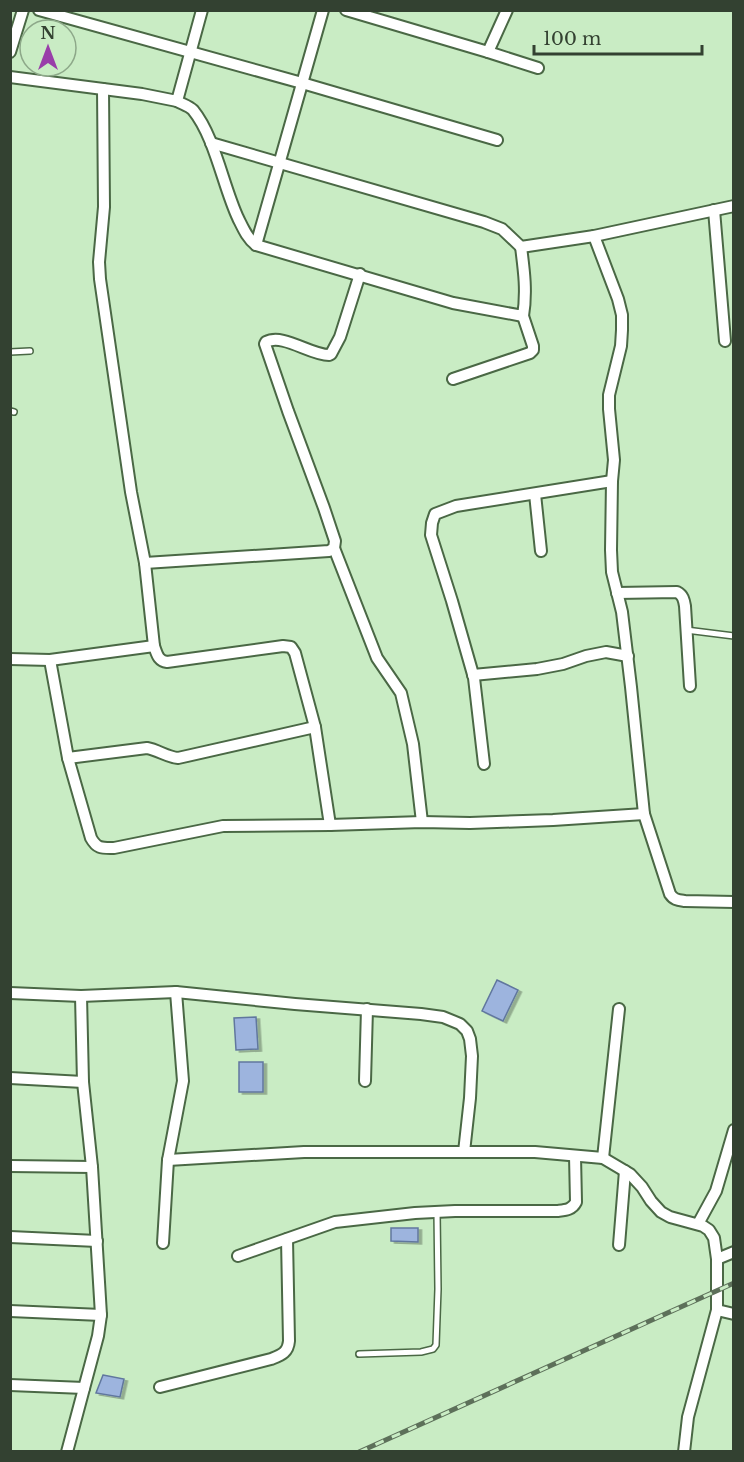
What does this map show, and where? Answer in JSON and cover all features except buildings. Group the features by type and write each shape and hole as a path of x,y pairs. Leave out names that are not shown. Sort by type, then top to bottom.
{"street":[{"path":"10,52 23,10"},
{"path":"39,10 496,140"},
{"path":"177,101 202,10"},
{"path":"256,245 323,10"},
{"path":"346,10 538,68"},
{"path":"488,52 507,10"},
{"path":"10,77 142,94 177,101 192,108 203,125 230,201 245,232 256,245 453,303 523,316"},
{"path":"103,89 104,207 99,262 129,480 145,563 154,646 159,658 167,662 283,646 291,647 295,652 315,727 330,825"},
{"path":"211,143 484,222 502,229 521,247 526,289 523,316 533,346 531,353 453,379"},
{"path":"521,247 594,236 734,206"},
{"path":"714,210 725,342"},
{"path":"594,236 618,299 621,315 621,346 609,395 614,460 612,572 622,612 628,656 644,814 673,898 685,901 734,902"},
{"path":"360,274 340,337 332,354 322,355 278,340 271,339 265,344 324,508 335,542 334,548 377,658 401,693 412,744 422,822"},
{"path":"484,764 473,675 430,535 435,514 456,506 612,481"},
{"path":"535,494 541,551"},
{"path":"145,563 329,551 334,548"},
{"path":"617,593 677,592 681,594 684,600 690,686"},
{"path":"10,659 51,660 154,646"},
{"path":"473,675 537,669 606,652 628,656"},
{"path":"51,660 68,758 91,838 95,845 102,848 114,848 223,826 542,821 644,814"},
{"path":"68,758 147,748 171,757 188,756 315,727"},
{"path":"163,1243 168,1160 183,1081 176,992"},
{"path":"10,993 81,996 176,992 443,1017 460,1024 467,1031 470,1039 472,1056 470,1098 464,1152"},
{"path":"67,1452 98,1336 101,1316 92,1167 83,1082 81,996"},
{"path":"364,1081 367,1009"},
{"path":"603,1158 619,1009"},
{"path":"10,1078 83,1082"},
{"path":"698,1224 716,1191 734,1130"},
{"path":"168,1160 304,1152 535,1152 603,1158 626,1171 642,1186 661,1212 670,1217 703,1226 714,1238 717,1259 717,1310 687,1417 684,1452"},
{"path":"238,1256 335,1222 437,1212 568,1209 574,1207 576,1202 575,1156"},
{"path":"10,1166 92,1167"},
{"path":"619,1245 626,1171"},
{"path":"10,1237 97,1240"},
{"path":"160,1387 271,1359 286,1352 289,1347 287,1239"},
{"path":"717,1259 734,1252"},
{"path":"717,1310 734,1314"},
{"path":"10,1311 101,1316"},
{"path":"10,1385 84,1388"}],"lane":[{"path":"10,352 30,351"},
{"path":"686,630 734,636"},
{"path":"359,1354 421,1352 433,1349 436,1345 437,1212"}],"railway":[{"path":"359,1452 734,1283"}]}
